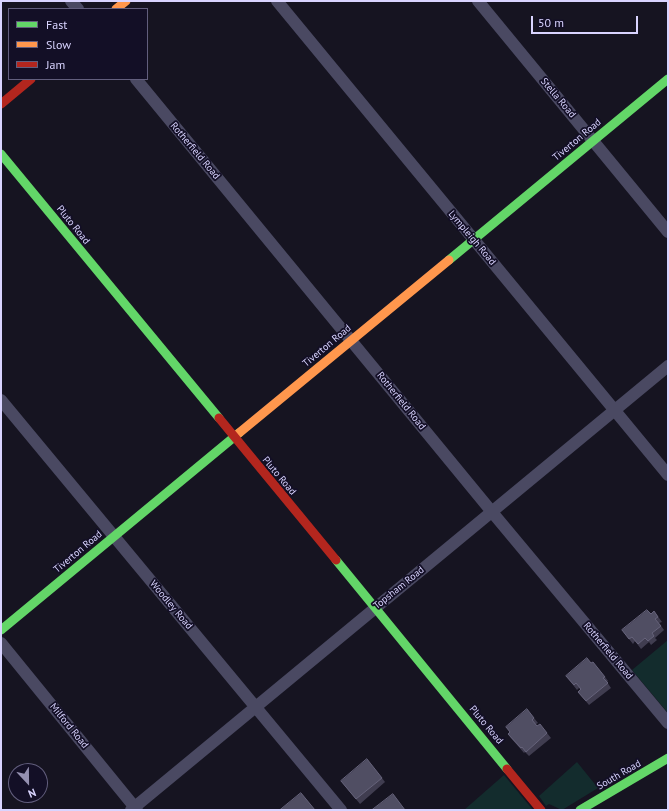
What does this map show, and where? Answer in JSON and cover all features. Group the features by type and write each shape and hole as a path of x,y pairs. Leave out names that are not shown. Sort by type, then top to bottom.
{"street":[{"path":"117,8 126,1"},
{"name":"Lympleigh Road","path":"276,1 668,475"},
{"name":"Stella Road","path":"478,1 668,232"},
{"name":"Tiverton Road","path":"1,630 668,79"},
{"path":"1,104 30,80"},
{"name":"Rotherfield Road","path":"137,80 492,512 668,723"},
{"name":"Pluto Road","path":"1,154 541,810"},
{"name":"Topsham Road","path":"134,809 374,608 668,366"},
{"name":"Woodley Road","path":"1,400 341,810"},
{"name":"Milford Road","path":"1,643 134,809"},
{"name":"South Road","path":"580,810 668,758"}],"green space":[{"path":"668,640 668,713 632,670"},
{"path":"577,762 598,788 562,810 549,804 546,806 539,796"},
{"path":"504,775 533,810 464,810"}],"building":[{"path":"647,610 651,614 654,611 658,617 655,619 661,626 652,633 654,636 648,641 645,638 638,644 632,637 629,639 622,630"},
{"path":"587,658 591,663 593,662 608,683 586,701 578,692 581,689 576,683 574,685 566,676"},
{"path":"527,709 534,718 532,720 537,726 540,724 547,733 526,752 508,734 510,732 506,727"},
{"path":"367,759 382,778 356,799 341,781"},
{"path":"301,793 315,810 280,810"},
{"path":"393,794 405,810 372,810"}],"traffic: fast":[{"path":"449,260 668,79"},
{"path":"1,154 219,418"},
{"path":"1,630 239,433"},
{"path":"336,560 507,769"},
{"path":"580,810 668,758"}],"traffic: slow":[{"path":"117,8 126,1"},
{"path":"239,433 449,260"}],"traffic: jam":[{"path":"1,104 30,80"},
{"path":"219,418 336,560"},
{"path":"507,769 541,810"}]}
